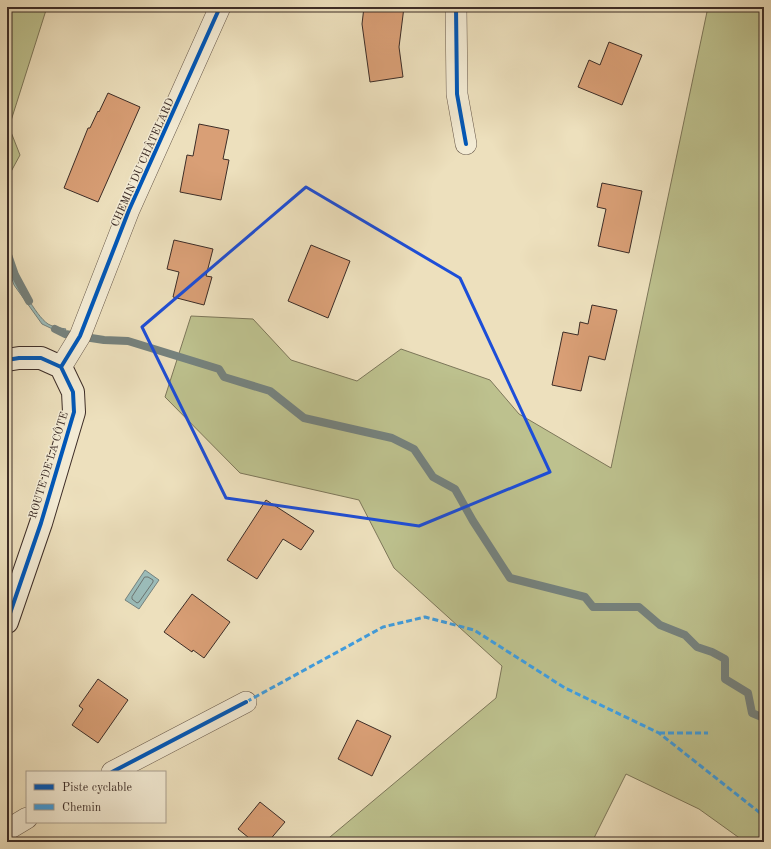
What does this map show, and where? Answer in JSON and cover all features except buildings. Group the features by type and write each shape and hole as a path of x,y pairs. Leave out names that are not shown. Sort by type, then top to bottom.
{"street":[{"name":"CHEMIN DU CHÂTELARD","path":"61,367 80,336 129,210 220,7"},
{"path":"456,7 457,94 466,144"},
{"path":"7,360 19,358 41,358 61,367"},
{"name":"ROUTE DE LA CÔTE","path":"7,622 40,523 74,412 73,392 61,367"},
{"path":"114,771 246,702"},
{"path":"7,830 26,819"}],"highlighted area":[{"path":"306,187 460,278 550,472 419,526 226,498 142,327"}],"green space":[{"path":"7,7 47,7 9,127 20,155 7,179"},
{"path":"708,7 764,7 764,842 745,842 699,809 626,774 592,842 324,842 496,698 502,666 394,568 359,500 240,473 165,397 191,316 253,319 291,360 357,381 401,349 490,380 519,414 611,468"}],"water":[{"path":"8,267 11,267 27,297 43,320 54,327 66,329 63,334 42,324 14,285"},
{"path":"145,570 159,580 139,609 125,600"}],"waterway":[{"path":"7,252 15,275 29,301"},
{"path":"55,329 65,334 104,340 128,341 219,369 224,377 270,391 304,418 392,438 414,449 433,477 455,489 473,521 510,578 585,597 593,607 639,607 660,625 685,635 697,647 712,652 725,659 725,679 748,693 752,713 764,718"}],"marked path":[{"path":"246,702 383,627 425,617 474,630 565,688 659,733 764,816"},
{"path":"659,733 708,733"}],"cycle path":[{"path":"61,367 80,336 129,210 220,7"},
{"path":"456,7 457,94 466,144"},
{"path":"7,360 19,358 41,358 61,367 73,392 74,412 41,523 7,622"},
{"path":"114,771 246,702"}]}
